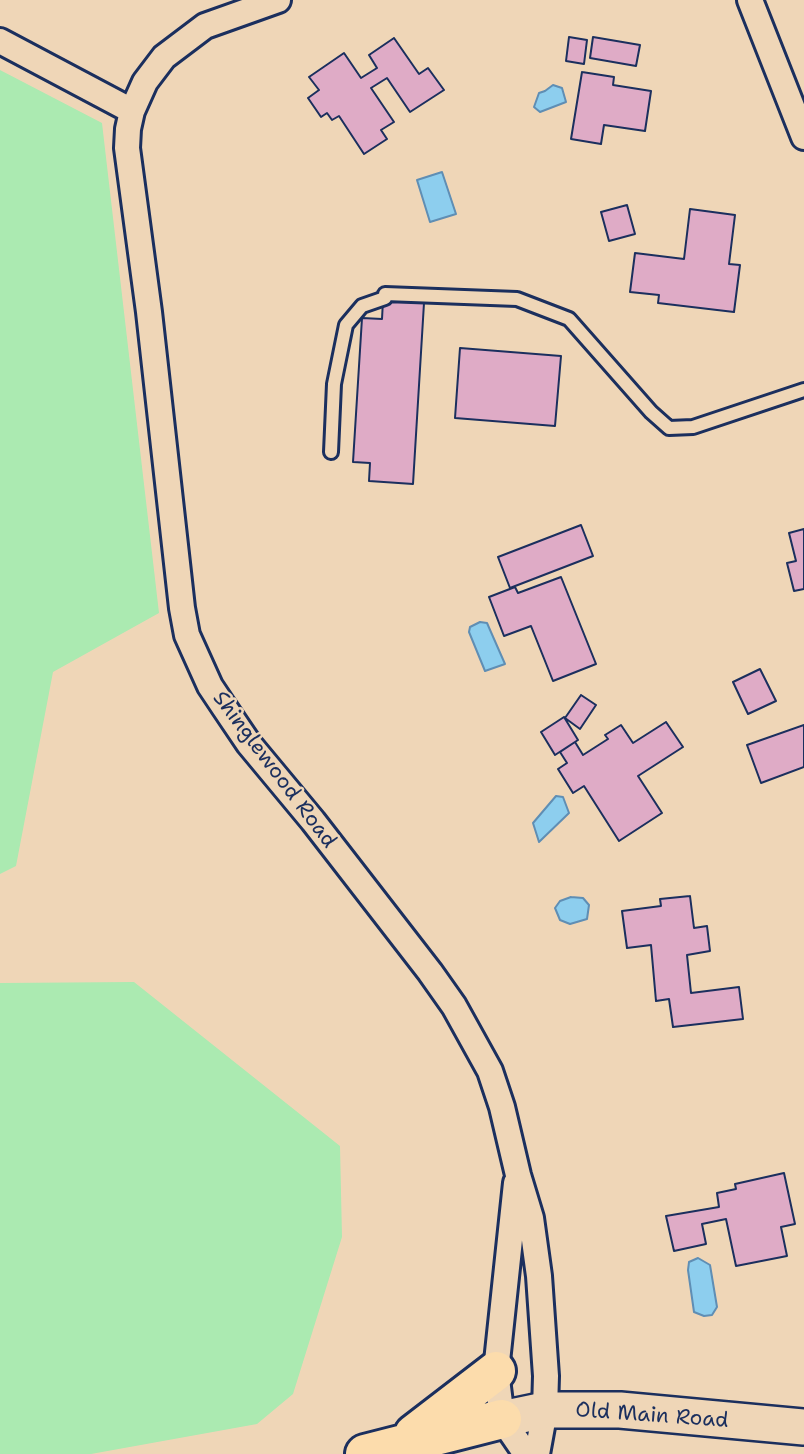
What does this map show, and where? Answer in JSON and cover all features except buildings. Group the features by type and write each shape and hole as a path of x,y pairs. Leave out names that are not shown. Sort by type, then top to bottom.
{"highway":[{"path":"383,1449 495,1371"},
{"path":"383,1449 502,1419"}],"street":[{"name":"Shinglewood Road","path":"278,0 205,26 182,41 152,71 132,111 128,129 173,537 187,635 210,686 249,744 389,917 454,1006 490,1071 531,1218 539,1276 546,1376 545,1410 537,1454"},
{"path":"750,0 804,137"},
{"path":"0,41 132,111"},
{"name":"Shinglewood Road","path":"517,1175 495,1371 502,1419 526,1454"},
{"name":"Old Main Road","path":"502,1419 545,1410 620,1410 804,1427"}],"lane":[{"path":"331,452 334,384 346,325 362,306 385,298 385,293 517,299 569,318 651,412 669,428 693,427 804,390"}],"green space":[{"path":"0,70 102,123 159,613 53,672 16,866 0,874"},
{"path":"134,982 340,1146 342,1237 293,1394 257,1424 91,1454 0,1454 0,983"}],"water":[{"path":"553,85 562,88 566,102 540,112 534,107 539,93"},
{"path":"442,172 456,214 430,222 417,180"},
{"path":"480,622 487,623 505,664 485,671 469,632 470,627"},
{"path":"556,796 563,797 569,813 539,842 533,823"},
{"path":"571,897 583,898 589,905 587,919 570,924 560,920 555,908 560,901"},
{"path":"698,1258 710,1265 717,1307 712,1315 704,1316 694,1312 688,1270 689,1262"}]}
